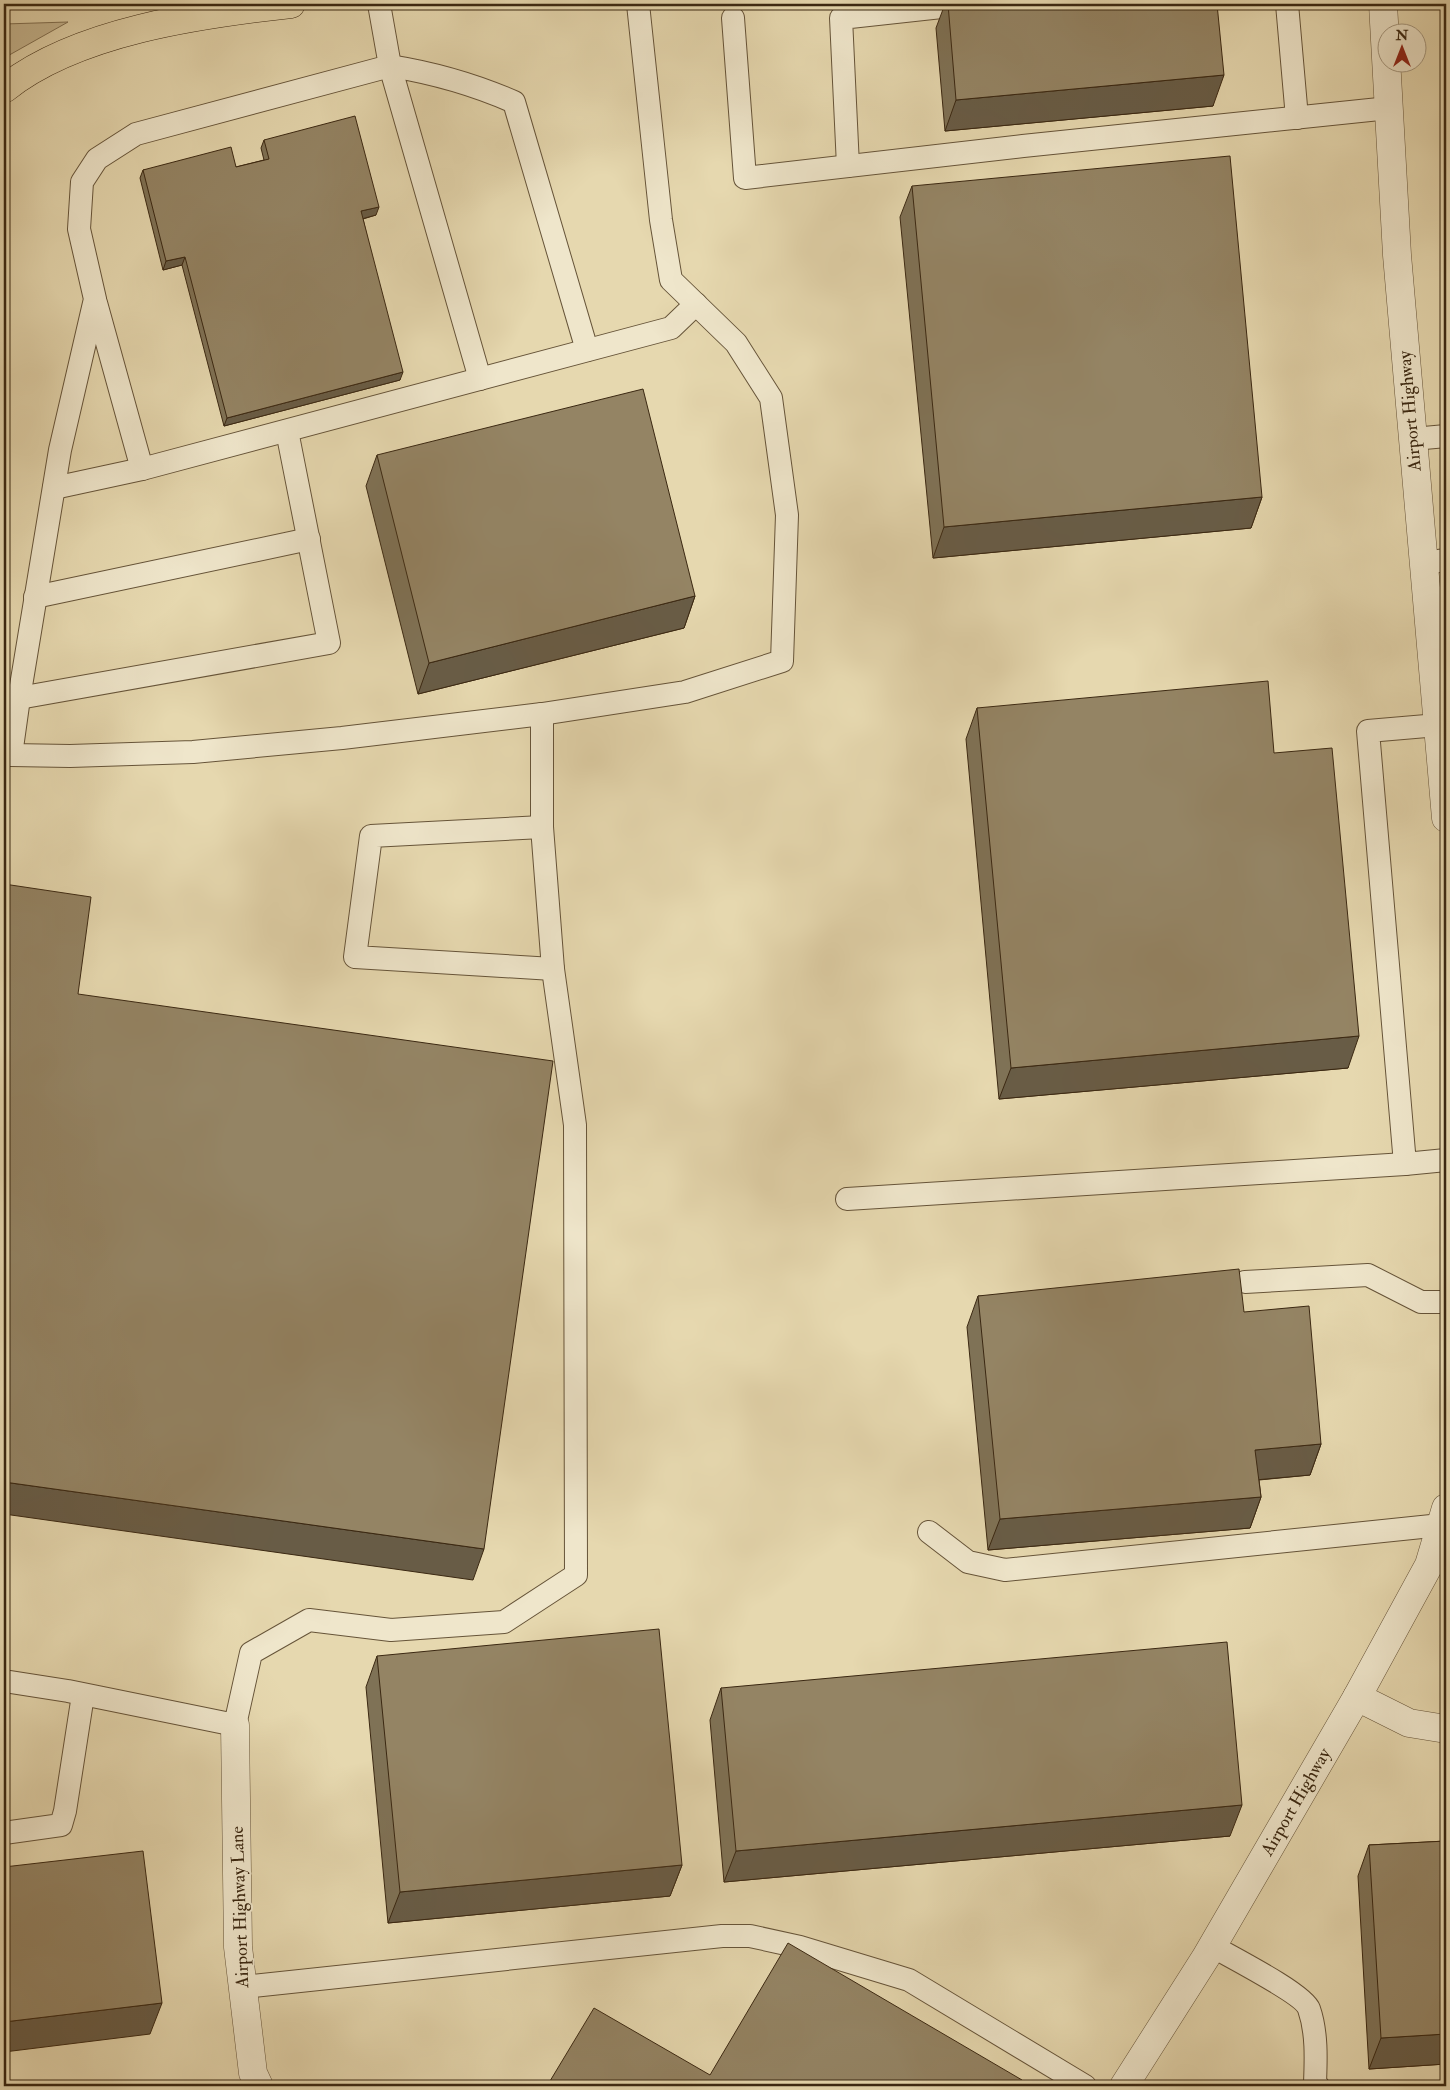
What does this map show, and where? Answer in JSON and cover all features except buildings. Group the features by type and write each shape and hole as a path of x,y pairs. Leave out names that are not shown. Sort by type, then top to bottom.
{"highway":[{"path":"4,89 16,79 54,58 97,41 145,27 292,4"}],"street":[{"name":"Airport Highway","path":"1382,4 1397,255 1413,439 1435,561 1438,725 1446,818"},
{"name":"Airport Highway","path":"1129,2085 1357,1697 1429,1565 1444,1516"},
{"path":"1357,1697 1409,1723 1446,1729"},
{"name":"Airport Highway Lane","path":"235,1726 238,1947 253,2074 259,2086"}],"lane":[{"path":"378,4 390,66 480,379"},
{"path":"95,299 60,450 11,755 70,756 193,752 342,738 542,714 685,692 782,661 787,515 772,398 736,343 671,280 661,220 638,4"},
{"path":"848,166 841,18 969,4"},
{"path":"1287,4 1297,118"},
{"path":"732,18 745,178 1023,146 1389,108"},
{"path":"142,469 95,299 80,229 82,182 97,159 136,134 390,66 431,73 481,88 514,102 588,350"},
{"path":"54,488 142,469 671,328 696,304"},
{"path":"19,698 329,643 287,431"},
{"path":"1413,439 1446,436"},
{"path":"36,597 309,539"},
{"path":"4,1681 84,1695 235,1726 251,1653 310,1620 391,1630 504,1622 576,1575 575,1125 553,969 542,826 542,714"},
{"path":"1405,1164 1368,731 1438,725"},
{"path":"542,826 371,836 356,956 553,969"},
{"path":"847,1200 1446,1160"},
{"path":"1245,1282 1368,1275 1420,1302 1446,1302"},
{"path":"929,1532 968,1562 1004,1570 1444,1516"},
{"path":"4,1833 61,1825 65,1812 84,1695"},
{"path":"243,1988 722,1936 750,1936 800,1947 909,1980 1085,2086"},
{"path":"1212,1946 1295,1994 1309,2007 1316,2052 1315,2083 1318,2086"}],"shaded area":[{"path":"68,22 4,58 4,24"}]}
